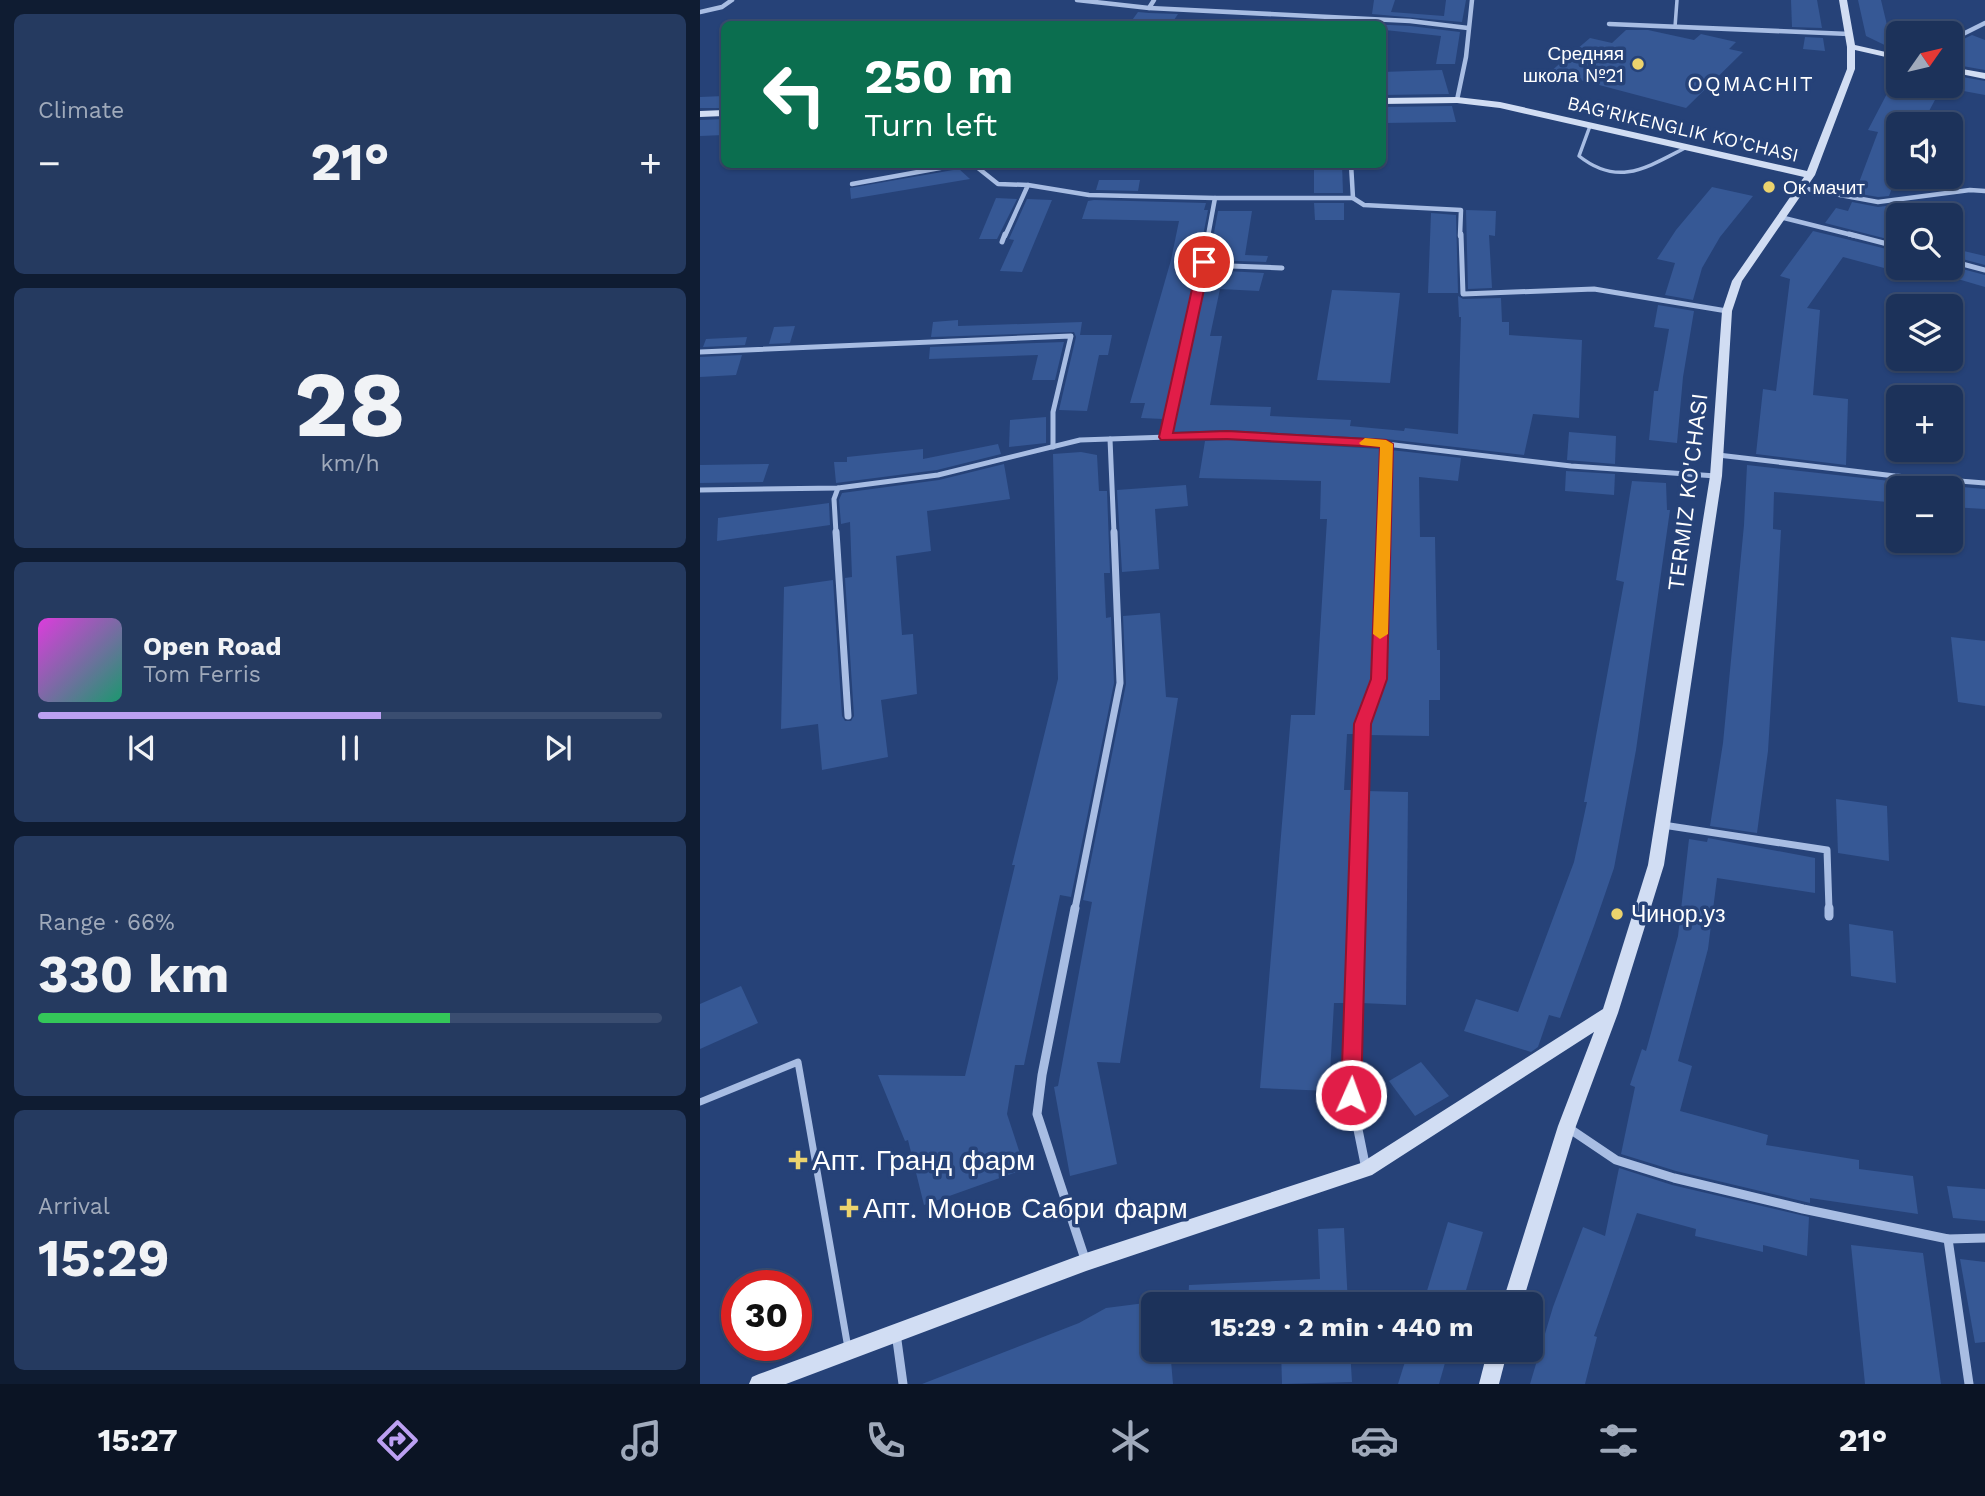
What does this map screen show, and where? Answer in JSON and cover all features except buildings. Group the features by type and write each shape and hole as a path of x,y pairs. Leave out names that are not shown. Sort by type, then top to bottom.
{"main road":[{"name":"TERMIZ KO'CHASI","path":"1516,1292 1567,1126 1610,1013 1656,866 1716,476 1727,311 1737,281 1810,175 1851,69 1850,41 1843,0"},
{"path":"1850,41 1886,53"},
{"path":"1964,72 1985,76"},
{"name":"BAG'RIKENGLIK KO'CHASI","path":"1386,101 1457,100 1500,105 1810,175"},
{"path":"700,114 721,113"},
{"path":"759,1384 1086,1262 1366,1169 1610,1013"},
{"path":"1489,1384 1495,1362"}],"street":[{"path":"700,12 722,7 732,0"},
{"path":"1077,0 1149,8 1410,21 1468,28"},
{"path":"1149,8 1154,0"},
{"path":"1457,100 1466,57 1472,0"},
{"path":"1964,34 1985,23"},
{"path":"1609,24 1850,41"},
{"path":"852,184 943,168"},
{"path":"978,168 998,184 1028,185 1089,195 1353,198 1364,205 1461,210 1460,260 1462,293 1465,295 1594,289 1727,311"},
{"path":"1351,168 1353,198"},
{"path":"1002,242 1028,185"},
{"path":"1802,188 1878,202 1970,190 1985,191"},
{"path":"1166,437 1215,198"},
{"path":"1780,217 1886,244"},
{"path":"1963,264 1985,270"},
{"path":"1203,265 1282,268"},
{"path":"700,352 1071,336 1053,412 1053,447"},
{"path":"700,490 838,488 938,475 1080,440 1227,435 1386,444 1571,466 1716,476"},
{"path":"1086,1262 1037,1114 1042,1075 1120,683 1110,439"},
{"path":"1366,1169 1351,1095 1351,1082 1362,724 1379,679 1386,444"},
{"path":"1718,454 1895,476 1985,483"},
{"path":"838,488 834,499 848,716"},
{"path":"1662,825 1827,850 1829,916"},
{"path":"1567,1126 1616,1160 1674,1178 1802,1209 1948,1239 1985,1238"},
{"path":"1948,1239 1969,1384"},
{"path":"895,1332 903,1384"}],"lane":[{"path":"1675,27 1676,0"},
{"path":"1590,126 1579,156 1597,168 1618,174 1639,171 1685,148"},
{"path":"700,1102 797,1062 849,1350"}],"slow traffic":[{"path":"1365,443 1386,444 1380,634"}],"place":[{"name":"Средняя школа №21","path":"1638,64"},
{"name":"Ок мачит","path":"1769,187"},
{"name":"Чинор.уз","path":"1617,914"},
{"name":"Апт. Гранд фарм","path":"798,1160"},
{"name":"Апт. Монов Сабри фарм","path":"849,1208"}],"district":[{"name":"OQMACHIT","path":"1751,83"}],"route":[{"path":"1204,262 1166,437 1227,435 1386,444 1379,679 1362,724 1351,1095"}]}
